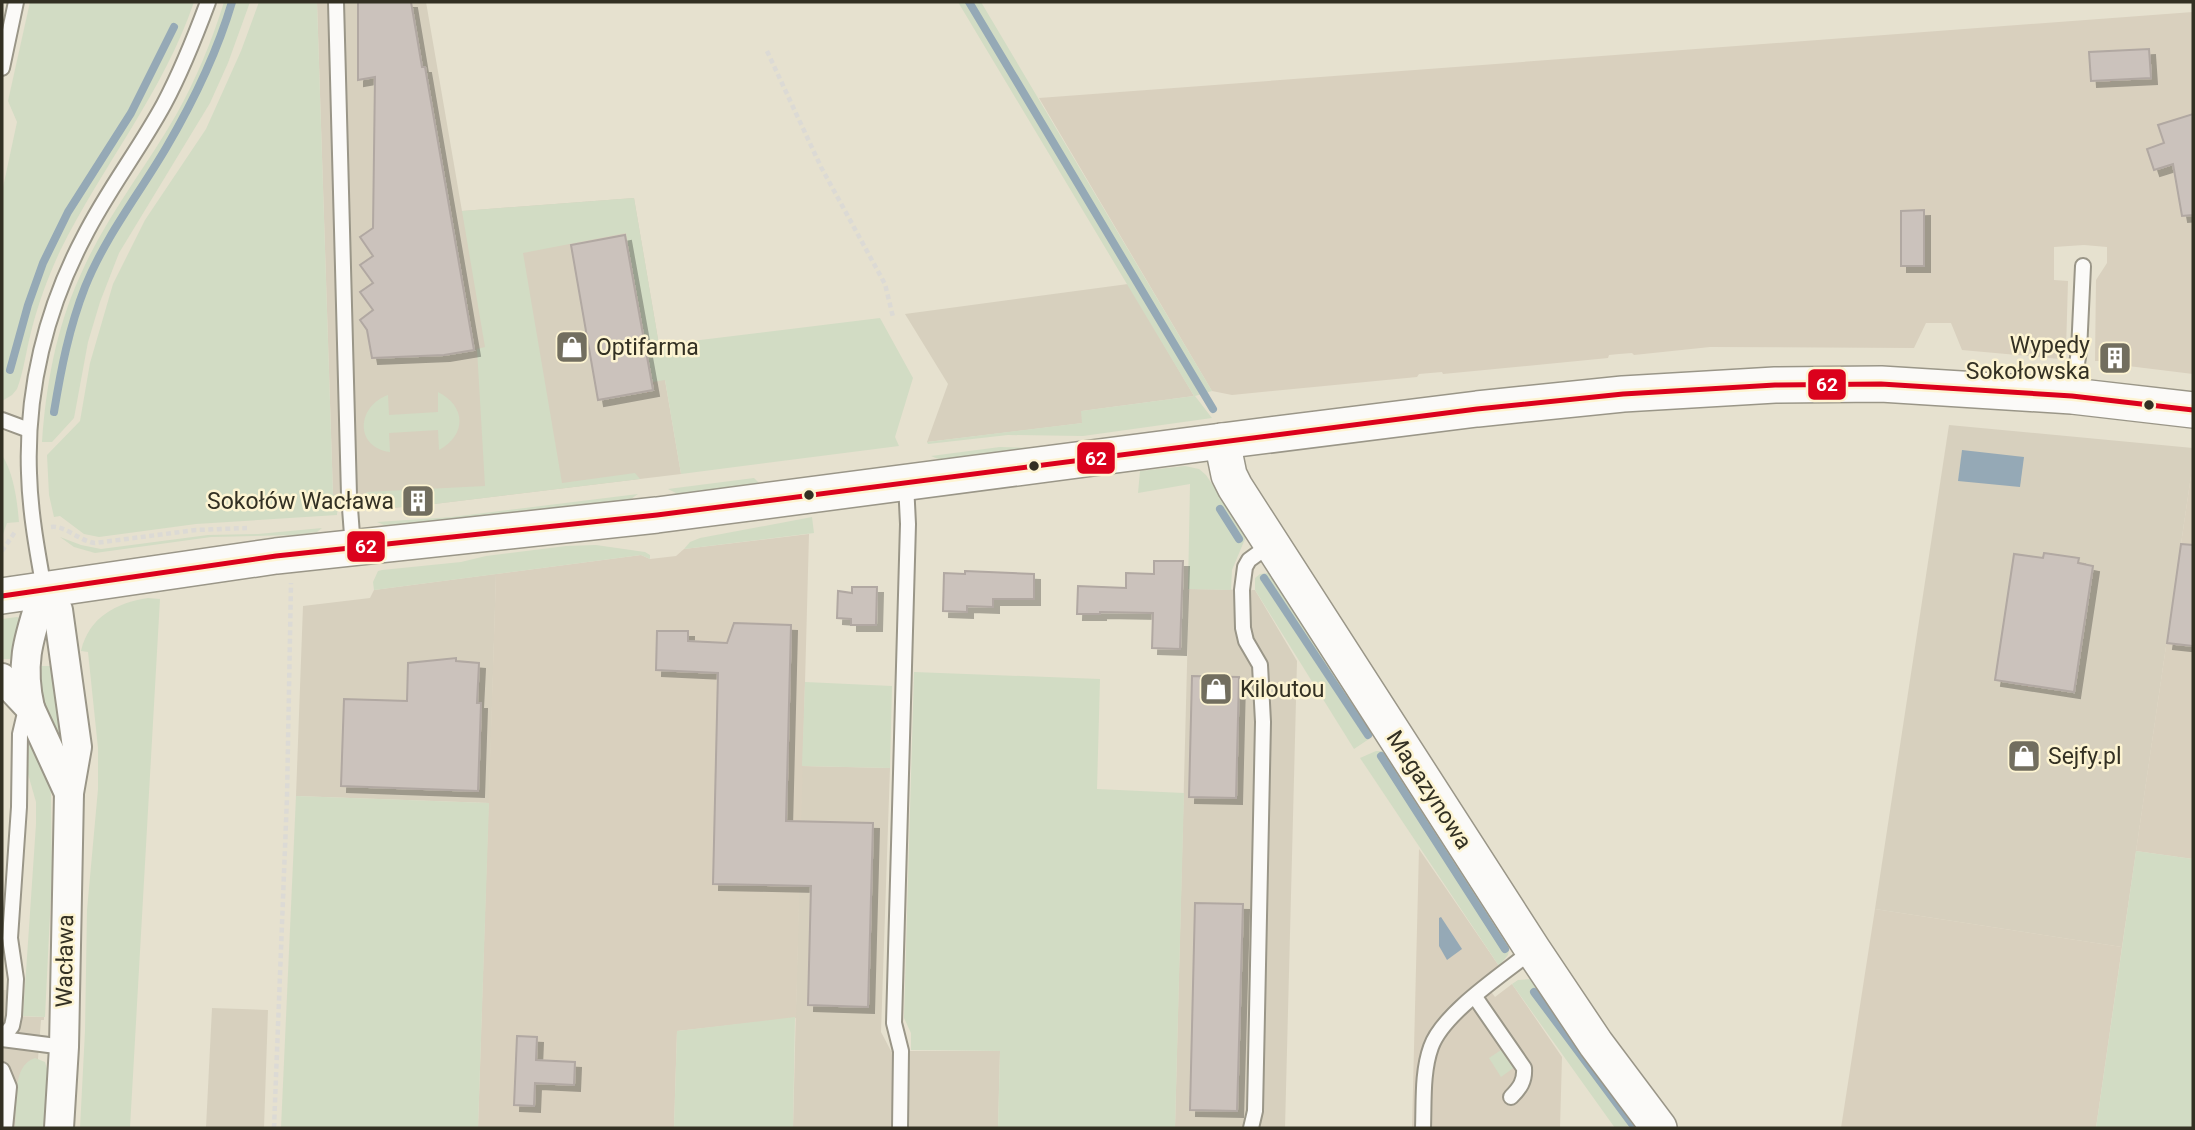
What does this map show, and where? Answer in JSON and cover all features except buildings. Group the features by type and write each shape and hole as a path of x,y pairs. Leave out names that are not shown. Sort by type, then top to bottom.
{"street":[{"path":"2,596 287,555 522,531 1477,409 1667,390 1881,384 2072,396 2193,410"},
{"name":"Magazynowa","path":"1222,441 1229,475 1271,544 1532,950 1596,1044 1659,1128"},
{"name":"Wacława","path":"44,590 25,662 26,692 30,708 69,793"},
{"name":"Wacława","path":"44,590 58,610 77,747 69,793 64,1047 59,1128"},
{"name":"Wacława","path":"2,678 30,708"}],"lane":[{"path":"2,68 16,2"},
{"path":"44,590 30,499 29,430 37,368 64,278 94,218 163,105 187,56 208,2"},
{"path":"336,2 349,495 353,548"},
{"path":"2072,396 2079,351 2083,266"},
{"path":"2,421 29,430"},
{"path":"900,1128 901,1051 894,1023 908,524 906,483"},
{"path":"1251,1128 1255,1111 1264,722 1260,666 1243,628 1242,590 1245,567 1249,560 1271,544"},
{"path":"2,1039 12,1026 14,1016 16,979 6,944 19,807 20,734 24,717 30,708"},
{"path":"1423,1128 1425,1079 1430,1048 1440,1030 1455,1013 1532,950"},
{"path":"1475,998 1524,1068 1519,1088 1511,1097"},
{"path":"2,1039 64,1047"},
{"path":"2,1070 9,1087 5,1128"}],"path":[{"path":"767,51 821,167 886,284 893,317"},
{"path":"2,551 18,531"},
{"path":"274,1128 287,797 291,589 287,555"}],"shaded area":[{"path":"317,2 426,2 462,211 634,198 681,474 370,510 363,495 333,495"},
{"path":"2193,12 2193,374 2120,365 2120,362 2116,361 2095,361 2096,280 2107,263 2107,247 2084,245 2054,247 2054,280 2068,281 2066,350 2060,359 1962,350 1951,323 1926,323 1914,348 1710,347 1609,355 1608,358 1443,374 1419,374 1417,377 1232,395 1212,391 1039,98"},
{"path":"1128,284 1194,396 1082,411 1083,423 927,442 948,384 905,314"},
{"name":"Sejfy.pl","path":"1949,425 2193,448 2122,947 1875,909"},
{"path":"2193,462 2193,859 2136,851"},
{"path":"809,534 796,1018 677,1031 674,1128 478,1128 496,574 641,555 650,559 676,556 684,549"},
{"path":"496,574 489,803 296,796 303,606 370,598 374,590"},
{"path":"1189,589 1255,590 1297,661 1285,1128 1175,1128"},
{"path":"802,766 890,768 881,1032 891,1051 1000,1051 998,1128 793,1128"},
{"path":"1419,849 1499,966 1482,979 1495,997 1512,984 1562,1057 1560,1128 1412,1128"},
{"path":"1875,909 2122,947 2096,1128 1841,1128"},
{"path":"2,990 7,990 5,1016 44,1017 44,1020 41,1020 35,1098 42,1128 2,1128"},
{"path":"212,1008 268,1010 264,1128 206,1128"}],"green space":[{"path":"30,2 194,2 166,67 60,251 37,311 17,389 2,401 2,192 17,122 8,101"},
{"path":"224,2 250,2 228,63 210,103 119,253 88,342 74,418 52,442 42,442 46,399 58,337 72,296 101,234 183,101 203,60"},
{"path":"259,2 317,2 333,495 339,495 337,515 196,524 99,537 84,534 60,516 54,517 49,495 47,455 80,421 90,363 113,284 145,220 206,129 241,51"},
{"path":"958,2 981,2 1212,391 1195,396 1212,418 1083,436 1008,435 928,444 927,442 1082,423 1081,411 1194,396"},
{"path":"634,198 659,345 880,318 913,378 895,437 899,446 681,474 665,380 653,382 626,233 523,253 562,483 635,473 640,479 426,505 424,495 411,496 411,506 370,510 363,495 367,492 485,486 477,349 485,347 462,211"},
{"path":"438,392 454,405 460,421 455,437 448,444 439,450 438,430 389,433 390,452 378,449 370,443 364,426 370,408 378,400 388,395 389,415 438,412"},
{"path":"1000,447 1070,449 943,461 931,456"},
{"path":"2,455 12,479 19,522 7,523 2,537"},
{"path":"1185,466 1199,469 1206,475 1244,532 1245,539 1232,570 1231,590 1188,589 1190,484 1138,493 1140,471"},
{"path":"754,478 759,487 680,495 668,489"},
{"path":"638,494 628,501 414,524 384,525 377,522 452,517"},
{"path":"812,517 814,533 684,549 690,542 700,538"},
{"path":"322,528 317,532 294,535 211,537 95,553 74,547 60,537 101,549 208,535"},
{"path":"596,545 645,552 650,555 650,559 641,555 374,590 373,582 378,571 382,570 461,562 486,556 566,546"},
{"path":"1268,573 1276,581 1371,729 1369,739 1354,749 1255,590 1255,578"},
{"path":"148,598 160,599 130,1128 80,1128 87,910 98,789 98,748 88,652 81,651 90,629 97,621 115,608"},
{"path":"2,619 22,619 16,654 10,659 2,659"},
{"path":"38,666 52,666 63,740 61,743 43,710"},
{"path":"914,672 1100,679 1097,789 1184,793 1175,1128 998,1128 1000,1051 911,1050 911,1033 904,1018"},
{"path":"805,682 892,686 890,768 802,766"},
{"path":"29,733 50,783 51,795 52,873 45,1017 23,1016 36,824 36,802 28,774"},
{"path":"1376,751 1387,755 1510,944 1508,955 1499,966 1360,758"},
{"path":"296,796 489,803 478,1128 281,1128"},
{"path":"2136,851 2193,859 2193,1128 2096,1128"},
{"path":"1531,979 1639,1128 1615,1128 1512,984 1518,980"},
{"path":"795,1017 793,1128 674,1128 677,1031"},
{"path":"1504,1048 1516,1066 1501,1077 1489,1058"},
{"path":"35,1058 45,1062 48,1072 45,1128 15,1128 19,1078 27,1062"}],"water":[{"path":"1962,450 2024,457 2020,487 1958,481"},
{"path":"1441,917 1462,949 1447,960 1439,946"}],"waterway":[{"path":"54,412 66,349 85,287 112,233 186,113 212,58 232,2"},
{"path":"969,2 1213,409"},
{"path":"10,370 43,263 68,212 131,113 174,27"},
{"path":"1220,509 1239,539"},
{"path":"1264,578 1368,735"},
{"path":"1381,756 1505,949"},
{"path":"1534,992 1635,1128"}],"transit line":[{"name":"62","path":"2,596 276,556 657,515 1477,409 1623,394 1775,385 1881,384 2072,396 2193,410"}],"place":[{"name":"Optifarma","path":"572,347"},
{"name":"Wypędy Sokołowska","path":"2115,358"},
{"name":"Sokołów Wacława","path":"418,501"},
{"name":"Kiloutou","path":"1216,689"},
{"name":"Sejfy.pl","path":"2024,756"}]}
